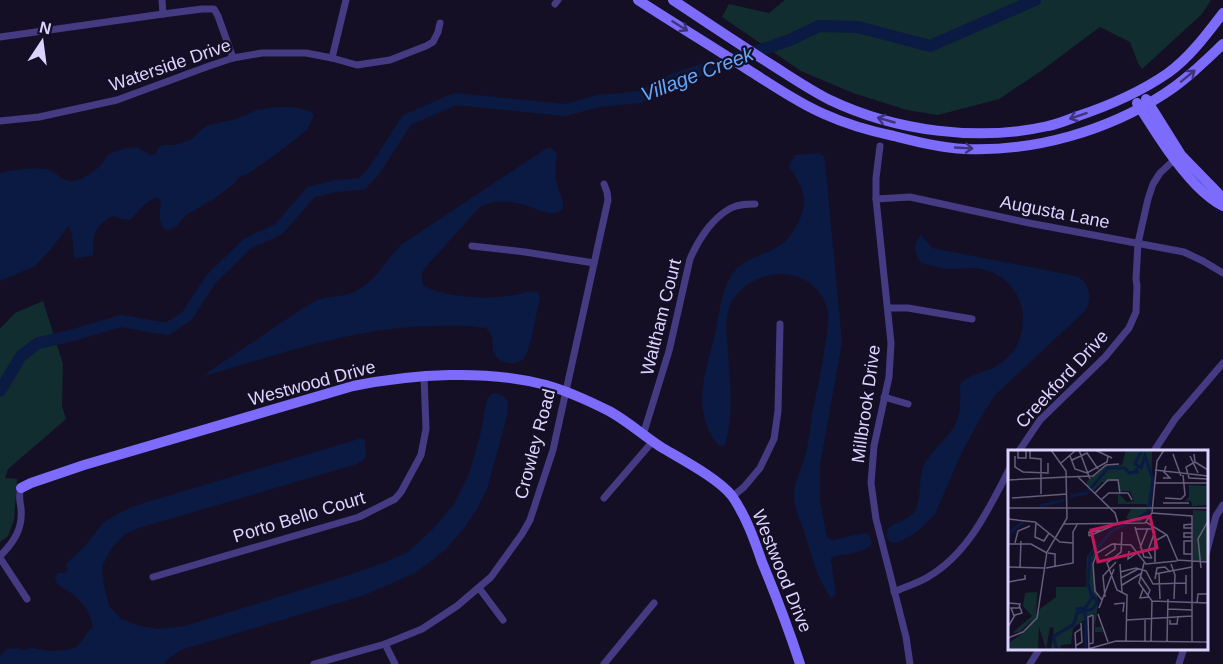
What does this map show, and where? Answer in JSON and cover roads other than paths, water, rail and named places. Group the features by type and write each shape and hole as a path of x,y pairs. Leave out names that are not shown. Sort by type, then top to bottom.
{"main road":[{"path":"638,0 771,84 825,115 870,131 934,146 966,149 1027,146 1065,138 1105,125 1165,94 1223,44"},
{"path":"673,0 756,55 829,99 858,111 910,127 959,132 1002,133 1049,126 1111,105 1137,93 1170,72 1202,42 1223,13"},
{"path":"1137,93 1174,160 1204,193 1223,206"},
{"path":"1144,105 1181,155 1221,196 1223,201"},
{"name":"Westwood Drive","path":"21,488 84,465 353,386 381,380 424,375 481,376 509,378 546,385 611,412 726,490 746,520 787,624 800,664"}],"street":[{"path":"162,0 163,14"},
{"path":"332,58 346,0"},
{"path":"0,37 214,9 233,58"},
{"name":"Waterside Drive","path":"0,121 39,117 117,100 233,58 262,53 306,53 357,65 390,60 432,42 440,23"},
{"name":"Millbrook Drive","path":"880,146 876,199 891,344 889,377 874,446 871,483 876,519 906,637 910,664"},
{"name":"Creekford Drive","path":"1020,450 1040,420 1105,357 1129,328 1136,312 1138,243 1148,199 1153,184 1161,172 1174,160"},
{"name":"Crowley Road","path":"314,664 385,644 422,629 457,606 491,577 522,534 530,520 553,450 608,200 608,192 604,184"},
{"name":"Augusta Lane","path":"876,199 910,197 1029,223 1184,252 1223,273"},
{"name":"Waltham Court","path":"648,438 694,248 719,216 733,207 755,204"},
{"path":"472,246 594,263"},
{"path":"888,308 908,308 972,319"},
{"path":"732,497 760,468 774,439 778,411 780,324"},
{"path":"1155,450 1175,419 1223,363"},
{"name":"Porto Bello Court","path":"153,577 359,517 394,499 401,492 421,455 426,429 424,375"},
{"path":"884,397 908,404"},
{"path":"604,498 648,438"},
{"path":"894,592 927,578 952,560 970,539 1008,472"},
{"path":"21,488 19,496 22,518 19,532 0,557 27,599"},
{"path":"1208,546 1216,516 1223,505"},
{"path":"478,588 503,620"},
{"path":"604,664 654,603"},
{"path":"385,644 395,664"},
{"path":"1030,664 1039,649"},
{"path":"1179,664 1184,649"}],"water":[{"path":"278,107 310,111 313,118 307,130 246,175 238,178 235,183 215,198 185,216 177,226 167,231 164,228 160,218 161,201 158,198 154,199 146,203 130,220 112,216 101,224 94,237 93,255 74,258 69,227 35,266 0,281 0,173 46,169 67,181 75,181 93,172 107,156 117,151 138,148 150,155 155,154 163,145 175,145 190,140 206,126 236,119 257,110"},
{"path":"547,148 551,148 557,154 556,176 563,208 557,213 550,213 507,202 485,205 479,208 424,269 422,275 424,286 443,293 466,297 509,296 537,292 540,297 533,331 527,354 521,360 509,363 498,358 493,352 492,336 486,328 459,325 431,326 344,337 201,377 315,301 350,294 362,288 401,245"},
{"path":"819,153 824,156 825,161 842,343 820,465 820,501 827,537 832,540 864,533 869,534 872,543 869,547 859,551 832,557 836,595 831,598 815,566 796,509 794,495 808,446 828,327 827,308 817,289 806,281 780,274 753,281 741,290 730,304 727,318 731,402 725,445 720,446 709,432 702,401 705,374 722,299 728,283 733,273 743,263 779,246 793,232 801,216 804,194 789,167 790,163 795,155"},
{"path":"921,235 932,248 1076,276 1087,286 1089,300 1086,310 995,395 963,450 935,514 910,536 893,543 886,536 888,528 906,519 915,511 919,501 924,465 948,436 956,422 960,409 960,384 971,376 995,367 1009,356 1017,346 1023,316 1018,297 999,276 981,269 948,269 921,263 915,249 916,241"},
{"path":"496,393 505,397 508,403 507,416 487,489 465,527 446,549 415,573 365,595 181,650 164,664 0,664 0,656 7,649 68,650 78,646 90,629 93,629 89,614 81,602 57,584 55,577 58,573 68,570 65,565 84,547 104,522 137,505 362,438 365,440 366,458 357,464 125,534 111,549 102,567 109,606 121,619 140,626 159,629 185,626 352,574 408,552 433,529 454,504 469,474 480,436 487,399 491,394"}],"waterway":[{"name":"Village Creek","path":"0,391 21,356 38,343 121,321 167,329 187,316 211,279 247,244 279,229 311,192 336,186 362,184 374,171 407,120 455,99 565,110 599,101 640,97 672,80 790,40 819,26 858,27 930,46 1035,0"}]}
